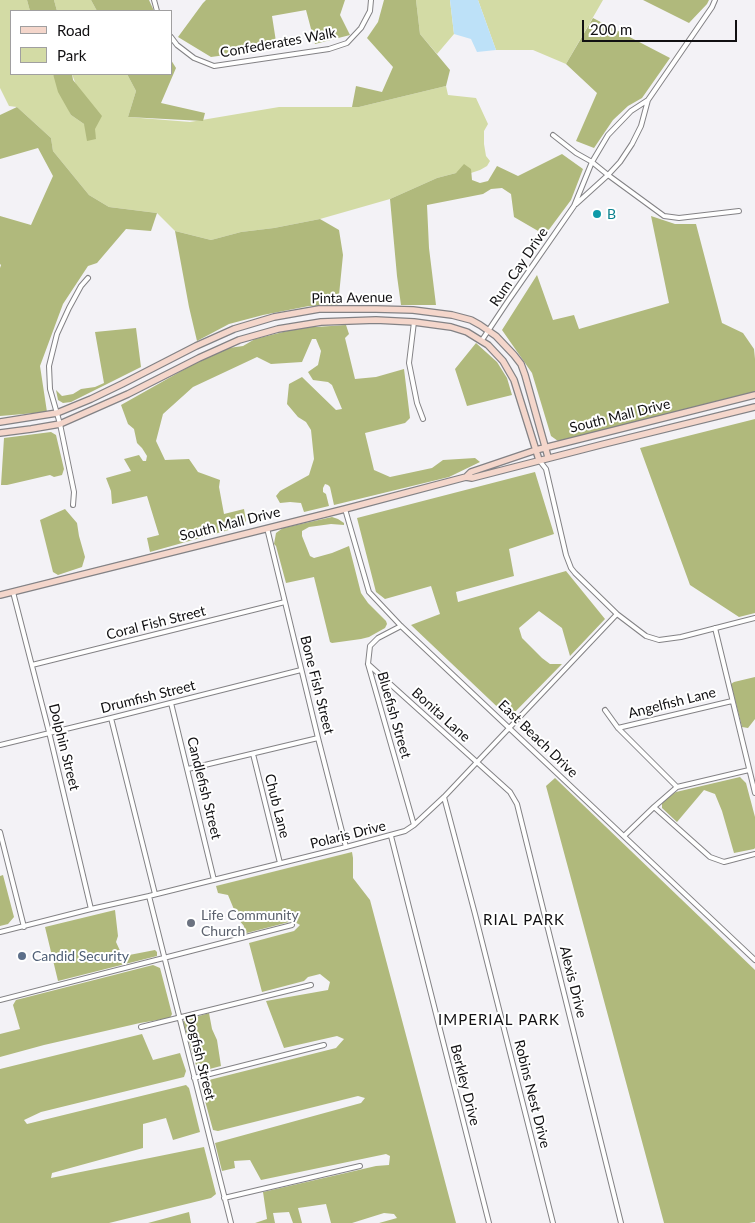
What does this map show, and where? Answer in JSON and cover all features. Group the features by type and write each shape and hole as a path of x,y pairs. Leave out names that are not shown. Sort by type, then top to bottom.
{"street":[{"name":"Confederates Walk","path":"172,38 177,45 194,58 214,66 329,48 347,43 361,28 370,11 372,0"},
{"name":"Rum Cay Drive","path":"574,206 620,162 641,126 648,100 715,0"},
{"name":"Rum Cay Drive","path":"482,340 574,206 592,162 608,135 631,111 648,100"},
{"path":"553,135 664,216 679,218 739,211"},
{"path":"73,505 74,492 60,424 50,389 49,366 57,334 81,286 88,278"},
{"name":"Pinta Avenue","path":"0,422 57,413 106,392 196,346 234,329 274,317 319,309 376,308 413,310 452,315 471,320 489,331 514,354 526,375 548,458"},
{"name":"Pinta Avenue","path":"0,433 60,424 128,394 239,340 278,329 321,322 376,320 414,322 459,329 482,340 503,361 514,380 539,460"},
{"path":"414,322 410,363 417,403 423,419"},
{"path":"234,329 239,340"},
{"name":"South Mall Drive","path":"466,477 471,472 546,447 755,394"},
{"name":"South Mall Drive","path":"0,595 466,477 472,478 755,407"},
{"path":"601,433 604,444"},
{"path":"548,458 546,469 569,565 617,614 646,636 659,640 681,637 755,618"},
{"path":"539,460 546,469"},
{"name":"East Beach Drive","path":"345,509 369,592 401,626 755,960"},
{"name":"Bone Fish Street","path":"267,528 346,847"},
{"name":"Dolphin Street","path":"13,592 49,732 91,909"},
{"name":"Coral Fish Street","path":"32,666 285,602"},
{"name":"Polaris Drive","path":"0,932 406,831 444,797 617,614"},
{"name":"Bluefish Street","path":"401,626 378,638 370,646 368,664 414,825"},
{"path":"715,628 755,793"},
{"name":"Bonita Lane","path":"368,664 476,762"},
{"name":"Drumfish Street","path":"0,745 301,670"},
{"name":"Angelfish Lane","path":"618,728 732,700"},
{"name":"Candlefish Street","path":"171,703 214,880"},
{"name":"Angelfish Lane","path":"605,710 618,728 677,787"},
{"path":"111,718 154,894"},
{"path":"188,769 318,738"},
{"name":"Chub Lane","path":"253,754 280,863"},
{"name":"Alexis Drive","path":"476,762 510,792 517,804 621,1223"},
{"path":"624,836 677,787 749,770"},
{"name":"Robins Nest Drive","path":"444,797 553,1223"},
{"path":"654,807 710,858 724,862 755,854"},
{"path":"0,832 24,927"},
{"name":"Berkley Drive","path":"391,836 489,1223"},
{"name":"Dogfish Street","path":"149,896 178,1018 231,1223"},
{"path":"0,1000 292,925"},
{"path":"141,1027 311,985"},
{"path":"194,1078 324,1046"},
{"path":"224,1198 360,1166"}],"green space":[{"path":"0,0 27,0 30,10 10,10 10,75 53,75 71,115 84,124 96,139 72,75 128,75 136,91 128,117 190,122 279,107 359,107 446,86 448,95 476,98 488,124 484,131 484,144 486,156 490,161 487,166 480,170 471,173 471,169 437,178 390,199 320,219 241,232 211,240 175,231 157,213 109,207 89,195 53,151 51,138 17,107 9,106 0,88"},
{"path":"27,0 54,0 57,10 30,10"},
{"path":"54,0 91,0 96,10 57,10"},
{"path":"91,0 149,0 154,10 96,10"},
{"path":"206,0 345,0 340,15 350,35 315,44 306,10 272,16 277,48 211,57 178,37"},
{"path":"384,0 416,0 420,34 450,70 446,86 359,107 352,107 356,86 382,92 393,67 367,38 378,22"},
{"path":"416,0 450,0 454,34 437,54 420,34"},
{"path":"478,0 603,0 566,64 533,50 496,50"},
{"path":"643,0 709,0 689,23"},
{"path":"593,18 670,58 642,98 628,106 613,120 594,148 576,141 597,93 566,64"},
{"path":"172,62 176,68 161,103 205,113 203,121 128,117 136,91 128,75 172,75"},
{"path":"53,75 72,75 73,80 102,116 95,129 96,139 87,141 84,124 71,115 58,92"},
{"path":"17,107 51,138 53,151 89,195 109,207 157,213 151,231 126,229 97,263 88,266 63,304 40,366 47,412 0,416 0,216 31,225 53,176 38,148 0,159 0,115"},
{"path":"562,154 583,169 571,200 545,235 514,217 511,194 502,188 491,189 483,194 427,205 429,248 436,305 401,305 390,199 437,178 456,173 464,164 471,169 472,180 480,183 488,181 497,166 518,176"},
{"path":"651,216 675,224 696,224 722,323 743,333 754,349 755,392 558,441 551,436 532,373 502,330 537,275 553,320 574,315 579,329 669,303"},
{"path":"320,219 339,230 343,255 338,305 309,306 263,315 229,324 197,341 175,231 211,240 241,232"},
{"path":"346,325 349,334 345,338 355,379 376,377 404,369 410,418 405,423 365,433 374,470 390,477 432,468 443,460 475,458 480,462 449,477 334,505 330,487 325,484 323,492 326,494 329,506 304,512 301,503 280,503 276,496 280,491 309,475 314,459 311,430 306,422 298,417 287,404 289,384 302,377 336,410 342,409 332,385 328,382 313,380 308,372 318,365 321,351 316,339 312,339 302,362 271,364 257,357 193,387 163,414 156,441 165,460 189,459 198,472 220,480 219,487 224,514 244,509 246,521 243,526 150,552 147,538 159,535 147,496 112,504 111,491 106,478 131,471 124,459 139,455 143,461 146,461 147,456 137,443 134,429 128,424 121,405 192,365 229,348 243,346 255,339 303,327"},
{"path":"136,328 141,367 71,402 63,403 58,400 56,390 62,396 104,383 95,332"},
{"path":"476,343 497,362 507,378 512,395 467,406 455,369"},
{"path":"755,419 755,613 739,617 690,585 640,448"},
{"path":"51,432 56,435 64,469 62,475 54,477 50,475 1,485 4,438"},
{"path":"535,472 554,534 509,549 514,576 456,592 458,602 566,571 605,619 570,656 562,628 539,611 519,628 522,638 542,658 550,664 562,664 509,718 411,625 440,614 431,586 385,599 376,592 357,518"},
{"path":"65,509 77,523 85,557 82,567 58,575 53,572 40,520"},
{"path":"332,517 344,523 344,525 331,524 309,527 302,531 302,536 310,556 314,558 349,546 361,593 387,624 385,628 369,637 332,643 330,642 314,577 286,583 274,544 276,533 283,528"},
{"path":"755,677 755,719 748,728 742,727 731,684"},
{"path":"740,777 746,783 755,817 754,849 734,853 715,794 704,790 677,822 662,808 662,802 676,792"},
{"path":"555,778 755,970 755,1222 664,1223 546,786"},
{"path":"352,852 353,878 370,900 456,1223 379,1223 397,1218 394,1214 384,1213 352,1223 331,1223 326,1204 298,1208 302,1223 293,1223 289,1212 273,1213 275,1223 255,1223 267,1219 263,1192 376,1166 389,1165 390,1156 386,1154 261,1180 250,1160 234,1161 235,1168 222,1171 215,1143 361,1103 365,1098 358,1096 218,1131 213,1130 201,1086 205,1081 336,1048 344,1039 337,1036 284,1048 266,1001 328,990 330,982 320,974 308,977 304,981 262,992 249,943 294,931 300,925 293,921 243,934 244,926 238,919 228,895 218,893 216,886"},
{"path":"3,875 14,917 8,924 0,926 0,876"},
{"path":"115,910 118,936 116,942 122,955 155,950 157,956 58,981 45,927"},
{"path":"153,965 160,968 172,1014 170,1018 44,1045 0,1057 0,1034 20,1029 13,1005 16,1000"},
{"path":"209,1013 212,1029 217,1040 221,1066 198,1072 183,1021"},
{"path":"142,1034 153,1060 180,1053 186,1071 184,1077 41,1112 24,1120 27,1124 186,1085 189,1088 200,1132 173,1140 166,1118 143,1124 143,1148 52,1173 51,1178 204,1147 216,1194 211,1198 109,1223 0,1223 0,1069"},
{"path":"189,1212 191,1223 148,1223"}],"water":[{"path":"450,0 478,0 496,50 477,52 471,39 454,34"}],"place":[{"name":"B","path":"597,214"},
{"name":"Life Community Church","path":"191,923"},
{"name":"Candid Security","path":"22,956"}],"district":[{"name":"RIAL PARK","path":"524,920"},
{"name":"IMPERIAL PARK","path":"499,1020"}]}
